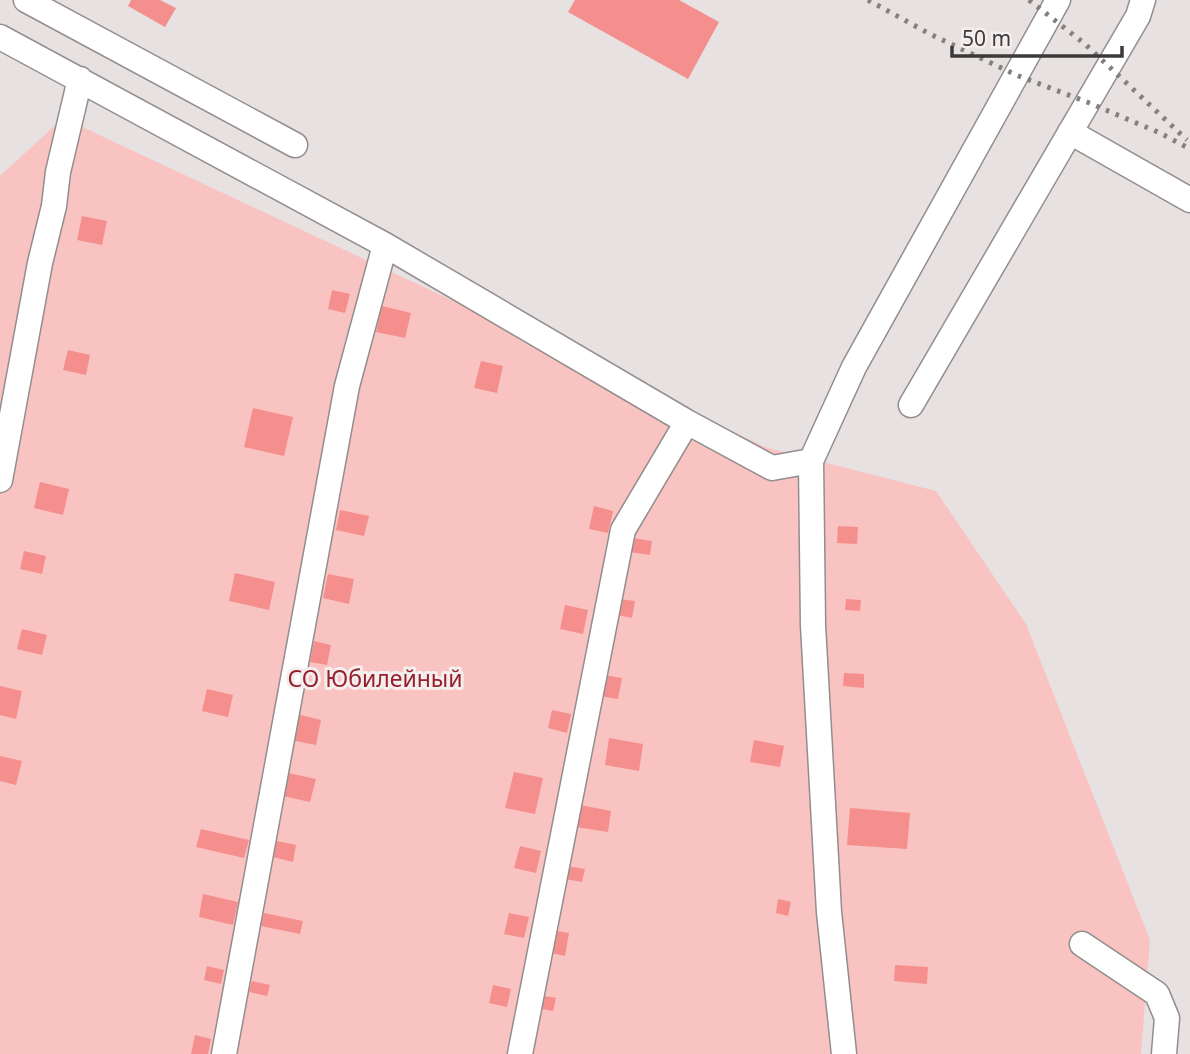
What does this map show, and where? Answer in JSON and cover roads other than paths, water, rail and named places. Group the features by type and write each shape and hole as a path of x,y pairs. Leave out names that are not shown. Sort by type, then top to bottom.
{"lane":[{"path":"26,0 295,145"},
{"path":"844,1054 829,912 813,625 811,461 854,367 1058,0"},
{"path":"911,405 1138,16 1143,0"},
{"path":"0,37 385,245 687,422 772,468 811,461"},
{"path":"0,480 40,263 54,206 58,172 80,79"},
{"path":"1070,132 1190,200"},
{"path":"224,1054 347,386 385,245"},
{"path":"520,1054 623,530 687,422"},
{"path":"1082,944 1157,994 1167,1018 1164,1054"}],"railway":[{"path":"868,0 928,33 1016,75 1160,133 1190,149"},
{"path":"1029,0 1085,44 1187,140"}],"park label":[{"name":"СО Юбилейный","path":"375,678"}]}
